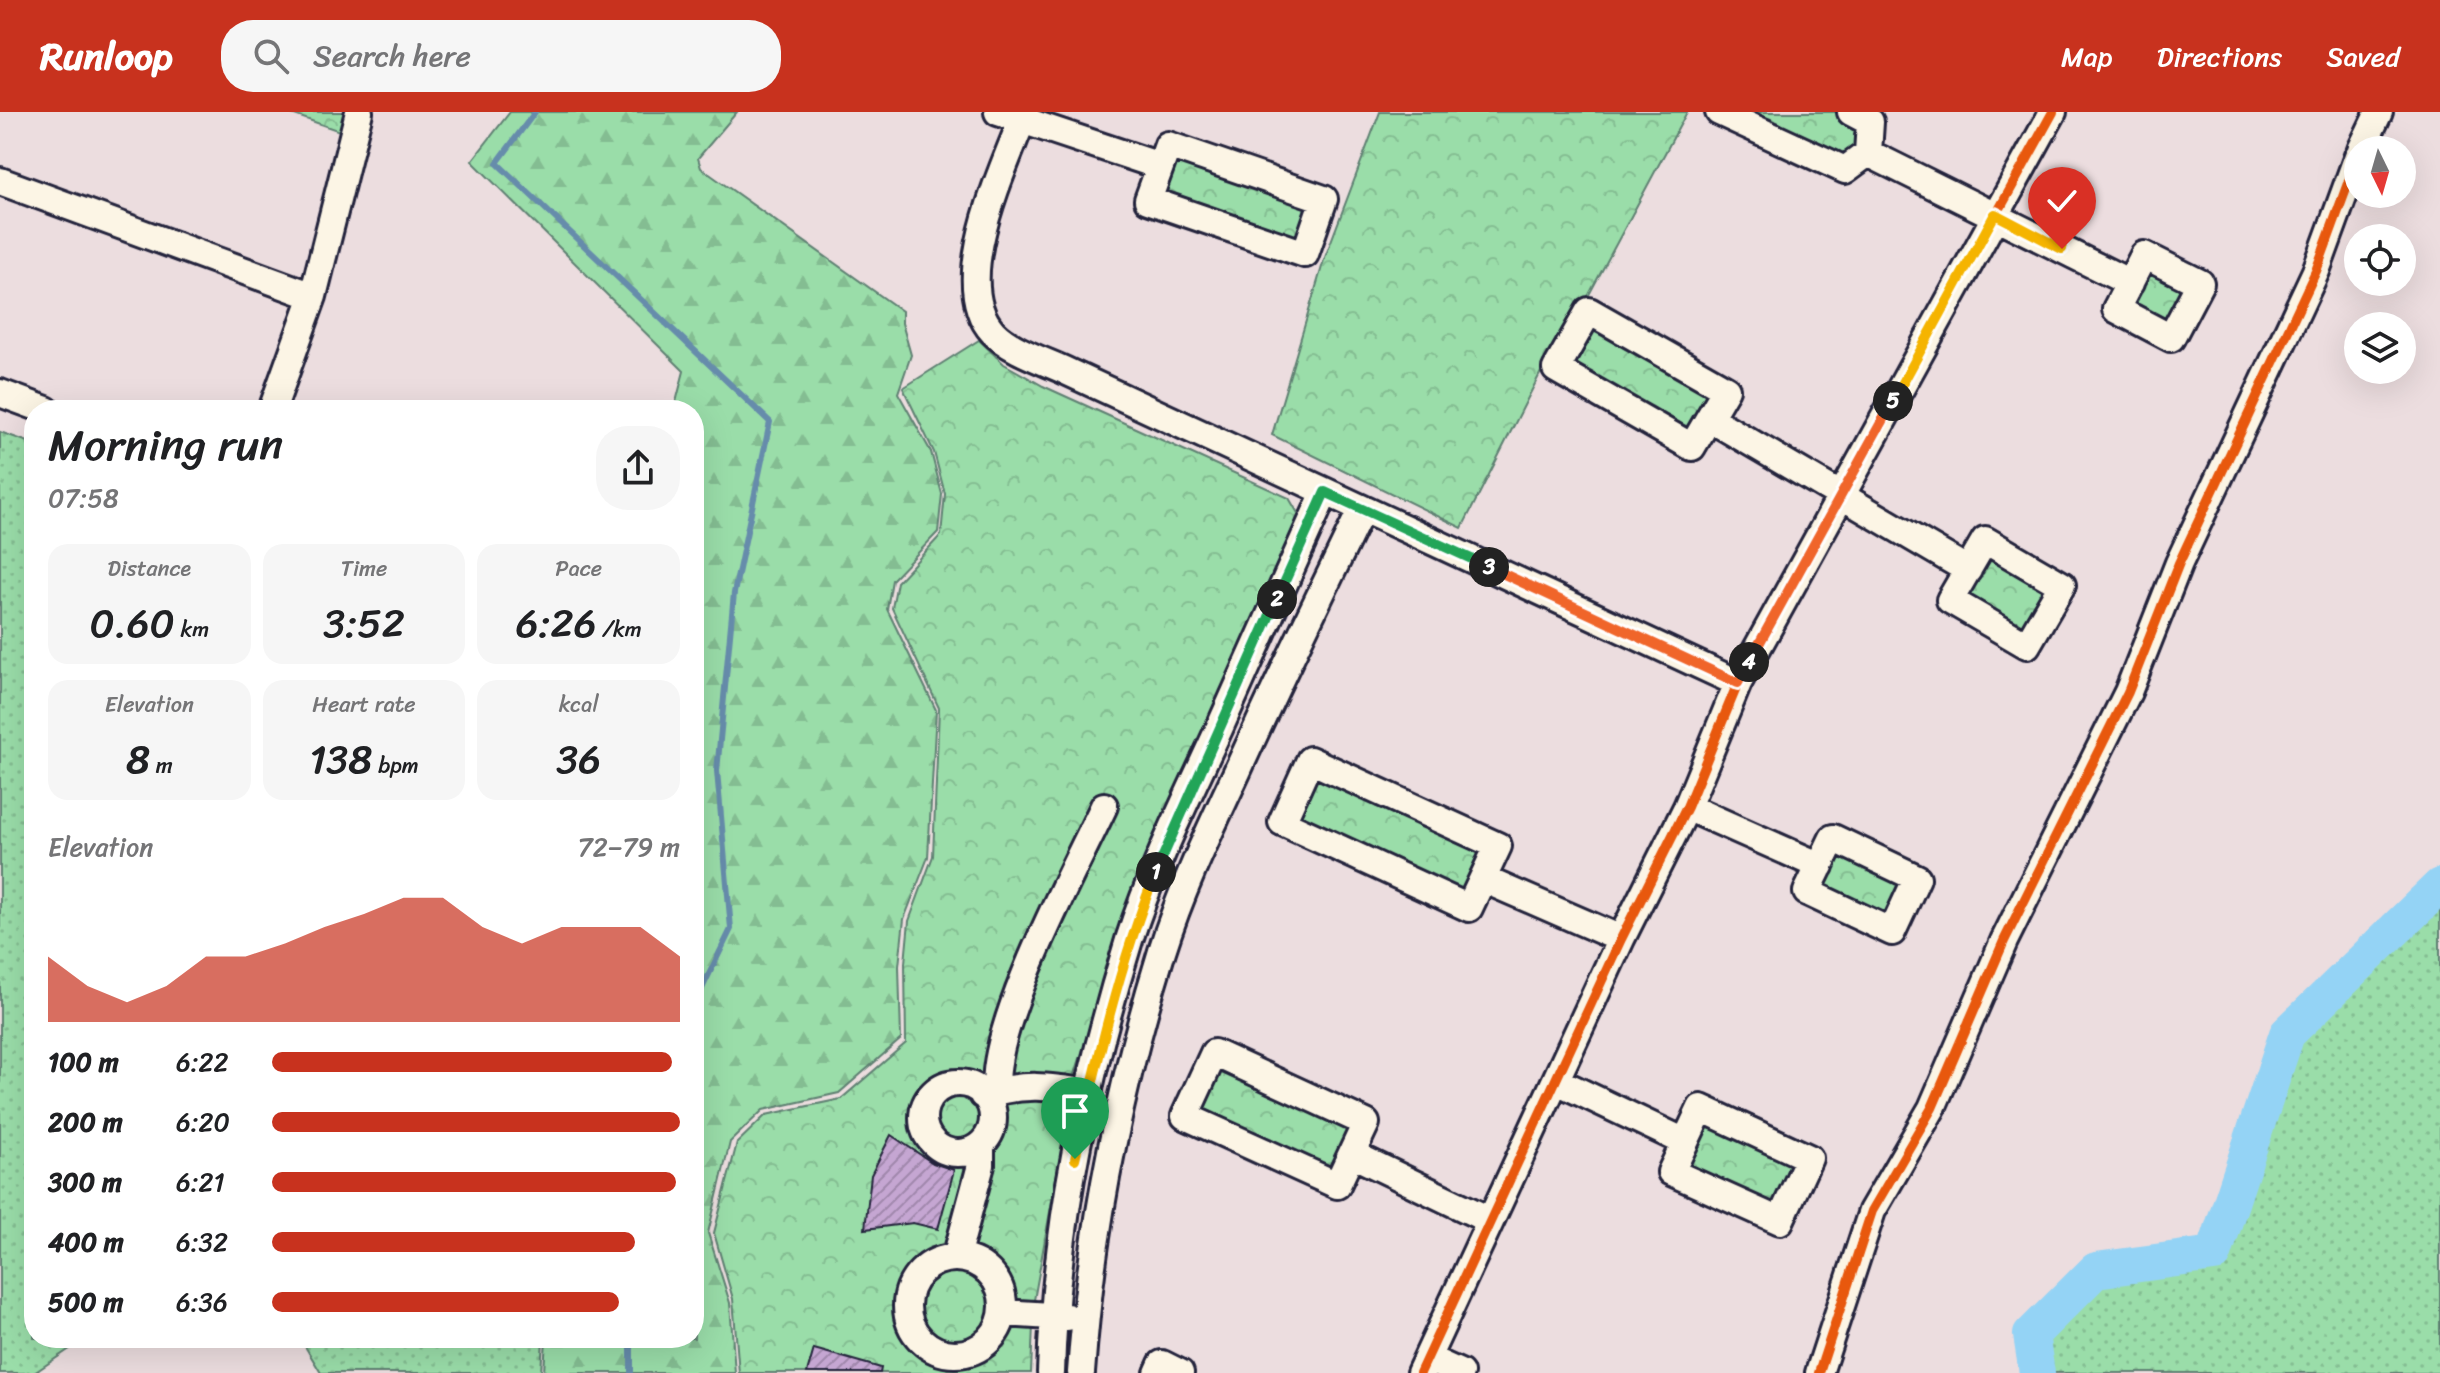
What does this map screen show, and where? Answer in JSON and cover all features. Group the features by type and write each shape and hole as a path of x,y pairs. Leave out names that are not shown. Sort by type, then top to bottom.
{"street":[{"path":"276,400 313,296 359,112"},
{"path":"1719,112 1845,170 1868,153 1870,122 1851,112"},
{"path":"1460,1373 1424,1365 1621,939 1687,807 1738,683 2053,112"},
{"path":"2368,136 2379,112"},
{"path":"1160,166 1015,115 974,259 973,288 992,331 1009,343 1738,683"},
{"path":"1168,145 1324,199 1305,254 1148,200 1160,166 1168,145"},
{"path":"1868,153 2130,283"},
{"path":"0,181 313,296"},
{"path":"1819,1373 1872,1211 1932,1108 2004,941 2128,692 2179,563 2316,271 2344,194"},
{"path":"1589,311 1726,389 1709,418 1692,447 1556,369 1589,311"},
{"path":"0,393 24,402"},
{"path":"1709,418 1968,570"},
{"path":"1051,1373 1052,1314 1075,1159 1089,1093 1136,923 1177,820 1325,492"},
{"path":"1081,1373 1085,1320 1109,1165 1132,1059 1163,949 1208,834 1362,509"},
{"path":"1310,760 1498,846 1483,879 1469,908 1282,822 1310,760"},
{"path":"956,1258 981,1165 981,1145 993,1124 990,1093 994,1071 1019,995 1104,806"},
{"path":"1687,807 1820,866"},
{"path":"1483,879 1621,939"},
{"path":"1214,1053 1366,1123 1352,1154 1337,1185 1185,1116 1214,1053"},
{"path":"1557,1081 1685,1142"},
{"path":"981,1145 961,1153 940,1148 932,1141 923,1121 928,1100 946,1086 970,1086 990,1093 1015,1085 1051,1086 1089,1093"},
{"path":"1701,1108 1809,1158 1780,1221 1671,1172 1685,1142 1701,1108"},
{"path":"1352,1154 1489,1220"},
{"path":"956,1258 970,1260 992,1275 1000,1286 1003,1313 991,1339 966,1353 937,1351 914,1331 907,1303 917,1276 942,1260 956,1258"},
{"path":"1003,1313 1052,1314 1085,1320"},
{"path":"1158,1373 1162,1364 1180,1373"}],"green space":[{"path":"286,112 350,112 348,134"},
{"path":"510,112 737,112 698,158 701,168 902,311 902,323 911,355 898,393 931,452 942,494 938,532 892,580 887,609 936,710 928,857 904,919 899,966 901,1039 839,1093 763,1110 730,1142 708,1233 730,1303 735,1373 544,1373 545,1348 704,1348 704,400 677,400 684,371 472,161"},
{"path":"1380,112 1687,112 1584,304 1544,366 1462,528 1272,435 1324,260"},
{"path":"1730,112 1842,112 1867,126 1843,165"},
{"path":"1170,150 1320,201 1302,249 1154,198"},
{"path":"2147,262 2193,285 2169,332 2123,308"},
{"path":"1591,319 1719,391 1691,441 1561,368"},
{"path":"979,340 1004,364 1043,386 1289,498 1302,520 1128,909 1075,1074 1034,1300 1031,1373 739,1373 733,1299 714,1233 737,1143 766,1115 841,1099 906,1043 905,963 909,921 933,856 939,708 892,608 897,582 941,535 945,494 934,452 903,388"},
{"path":"0,432 24,440 24,1348 71,1348 34,1373 0,1373"},
{"path":"1985,545 2058,586 2027,639 1955,599"},
{"path":"1312,768 1490,848 1467,899 1291,819"},
{"path":"1834,846 1911,880 1890,926 1813,892"},
{"path":"2440,886 2440,1373 2037,1373 2031,1335 2096,1270 2214,1254 2287,1034"},
{"path":"1216,1066 1353,1126 1333,1172 1196,1113"},
{"path":"1703,1119 1796,1162 1774,1209 1681,1166"},
{"path":"306,1348 542,1348 541,1373 321,1373"}],"building":[{"path":"891,1135 933,1163 954,1170 938,1229 913,1223 865,1229 871,1175"},
{"path":"814,1349 881,1368 880,1373 807,1373"}],"waterway":[{"path":"535,112 497,163 770,422 734,593 717,771 731,929 704,984"},
{"path":"2037,1373 2031,1335 2096,1270 2214,1254 2287,1034 2440,886"},
{"path":"631,1348 631,1373"}],"cycle path":[{"path":"1420,1373 1621,939 1687,807 1738,683 2053,112"},
{"path":"1819,1373 1872,1211 1932,1108 2004,941 2128,692 2179,563 2316,271 2344,194"}],"route":[{"path":"1075,1159 1099,1051 1130,938 1177,820 1325,492 1738,683 1995,214 2062,249"}]}
